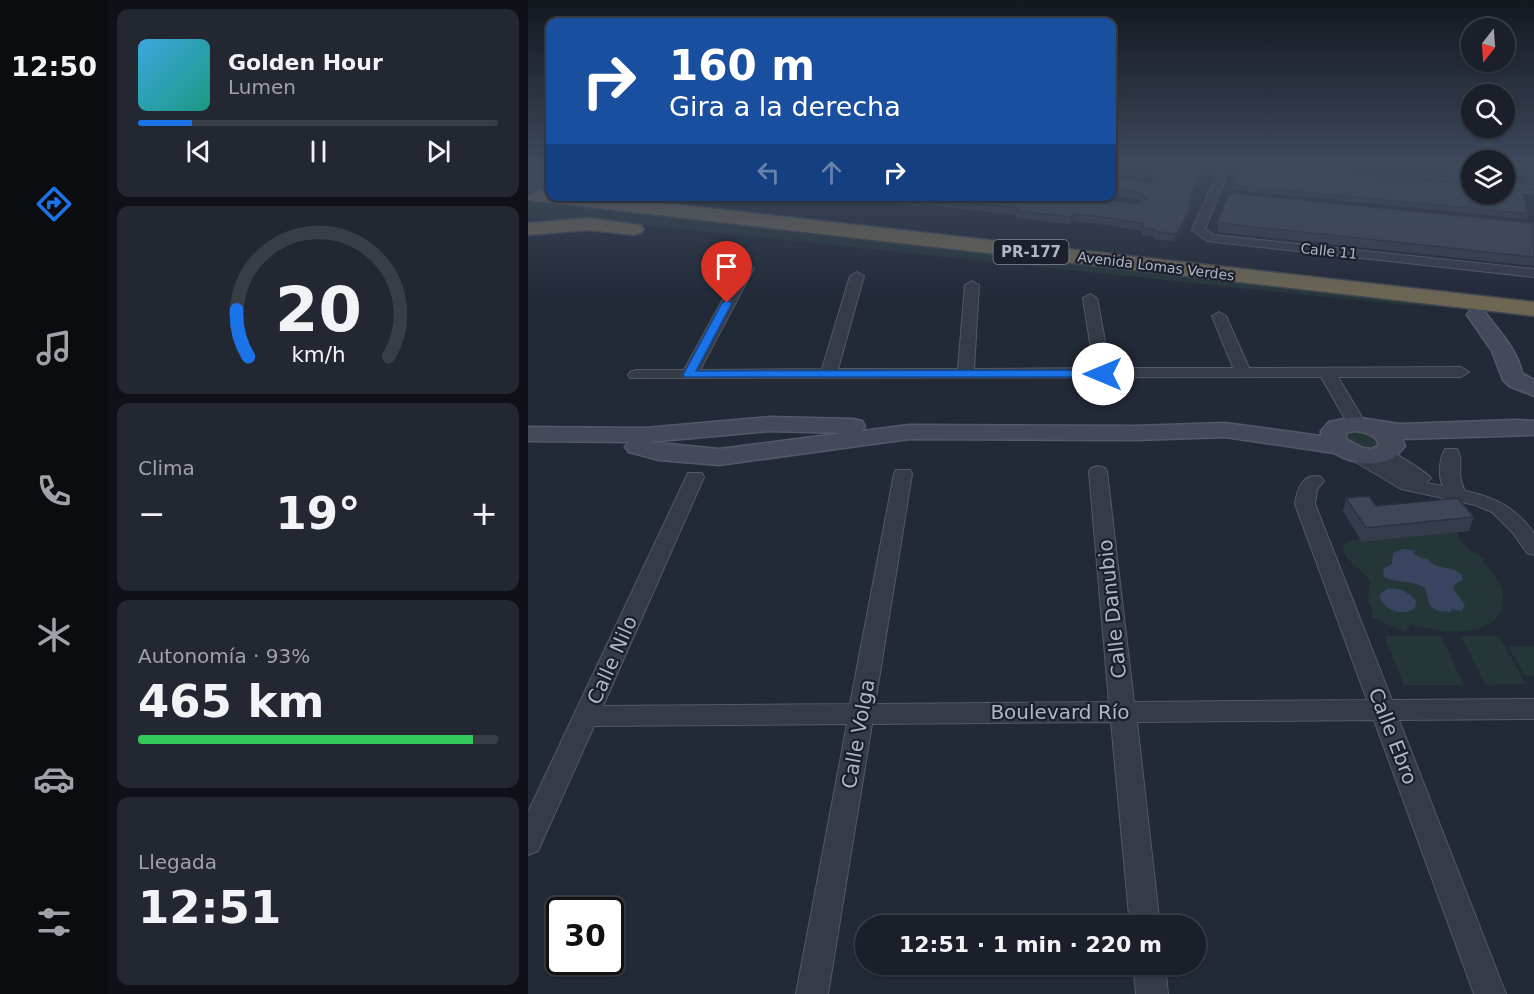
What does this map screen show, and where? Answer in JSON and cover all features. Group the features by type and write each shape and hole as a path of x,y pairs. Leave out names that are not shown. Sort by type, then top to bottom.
{"highway":[{"name":"Avenida Lomas Verdes","path":"663,209 1534,309"},
{"name":"Avenida Lomas Verdes","path":"781,209 1534,294"},
{"path":"810,209 845,217"},
{"path":"528,221 589,224 660,232"},
{"path":"528,229 589,224"},
{"path":"790,246 1405,311 1534,317"}],"street":[{"name":"Calle 11","path":"1210,209 1198,230 1211,238 1534,273"},
{"path":"689,375 747,268"},
{"path":"828,374 857,276"},
{"path":"966,374 972,285"},
{"path":"1090,298 1103,374"},
{"path":"1477,315 1503,351 1509,363 1511,375 1516,381 1534,388"},
{"path":"1219,316 1243,373"},
{"path":"636,375 1461,372"},
{"path":"1327,373 1378,439 1412,474 1457,494"},
{"path":"1342,444 1345,425 1378,439 1455,432 1467,427 1534,428"},
{"path":"528,447 723,448 766,435 864,426 909,432"},
{"path":"638,447 659,452 719,457 909,432 1246,431 1342,444 1375,456 1378,439"},
{"path":"528,434 766,435 834,441"},
{"path":"1342,444 1389,475 1418,487 1481,500 1496,507 1520,528 1534,548"},
{"path":"1451,453 1449,480 1457,494"},
{"name":"Calle Danubio","path":"1098,472 1144,915"},
{"name":"Calle Volga","path":"812,994 903,474"},
{"name":"Calle Nilo","path":"528,842 695,477"},
{"name":"Calle Ebro","path":"1314,481 1307,490 1305,504 1490,994"},
{"path":"1418,487 1436,501 1496,507"},
{"name":"Boulevard Río","path":"586,716 1534,709"},
{"path":"1150,975 1152,994"}],"shaded area":[{"path":"528,209 605,209 1486,309 1402,305 624,223 528,218"},
{"path":"1350,430 1373,433 1382,445 1369,451 1349,446 1343,435"},
{"path":"1457,532 1465,545 1486,559 1482,562 1500,584 1503,605 1500,614 1492,622 1480,628 1464,631 1437,630 1410,624 1406,632 1371,617 1373,612 1368,599 1370,580 1343,551 1349,541 1361,539 1363,542"},
{"path":"1384,636 1441,636 1464,685 1404,685"},
{"path":"1461,636 1499,636 1526,684 1486,685"},
{"path":"1508,646 1534,646 1534,676 1524,675"}],"water":[{"path":"1404,549 1416,551 1413,553 1423,559 1426,558 1431,563 1462,575 1463,580 1455,584 1453,588 1465,605 1462,611 1450,609 1453,612 1438,611 1430,606 1425,588 1415,583 1384,577 1383,569 1392,564 1393,553"},
{"path":"1387,589 1399,589 1406,592 1416,601 1415,608 1400,612 1386,606 1380,594"}],"building":[{"path":"1189,209 1175,234 1153,231 1154,229 1142,228 1144,224 1110,218 1073,214 1071,217 1016,211"},
{"path":"1223,209 1395,209 1533,223 1534,257 1218,223"},
{"path":"1481,209 1527,209 1528,214"},
{"path":"1369,496 1376,506 1458,498 1474,517 1366,528 1346,498"}],"route":[{"path":"727,303 689,375 1103,374"}]}
